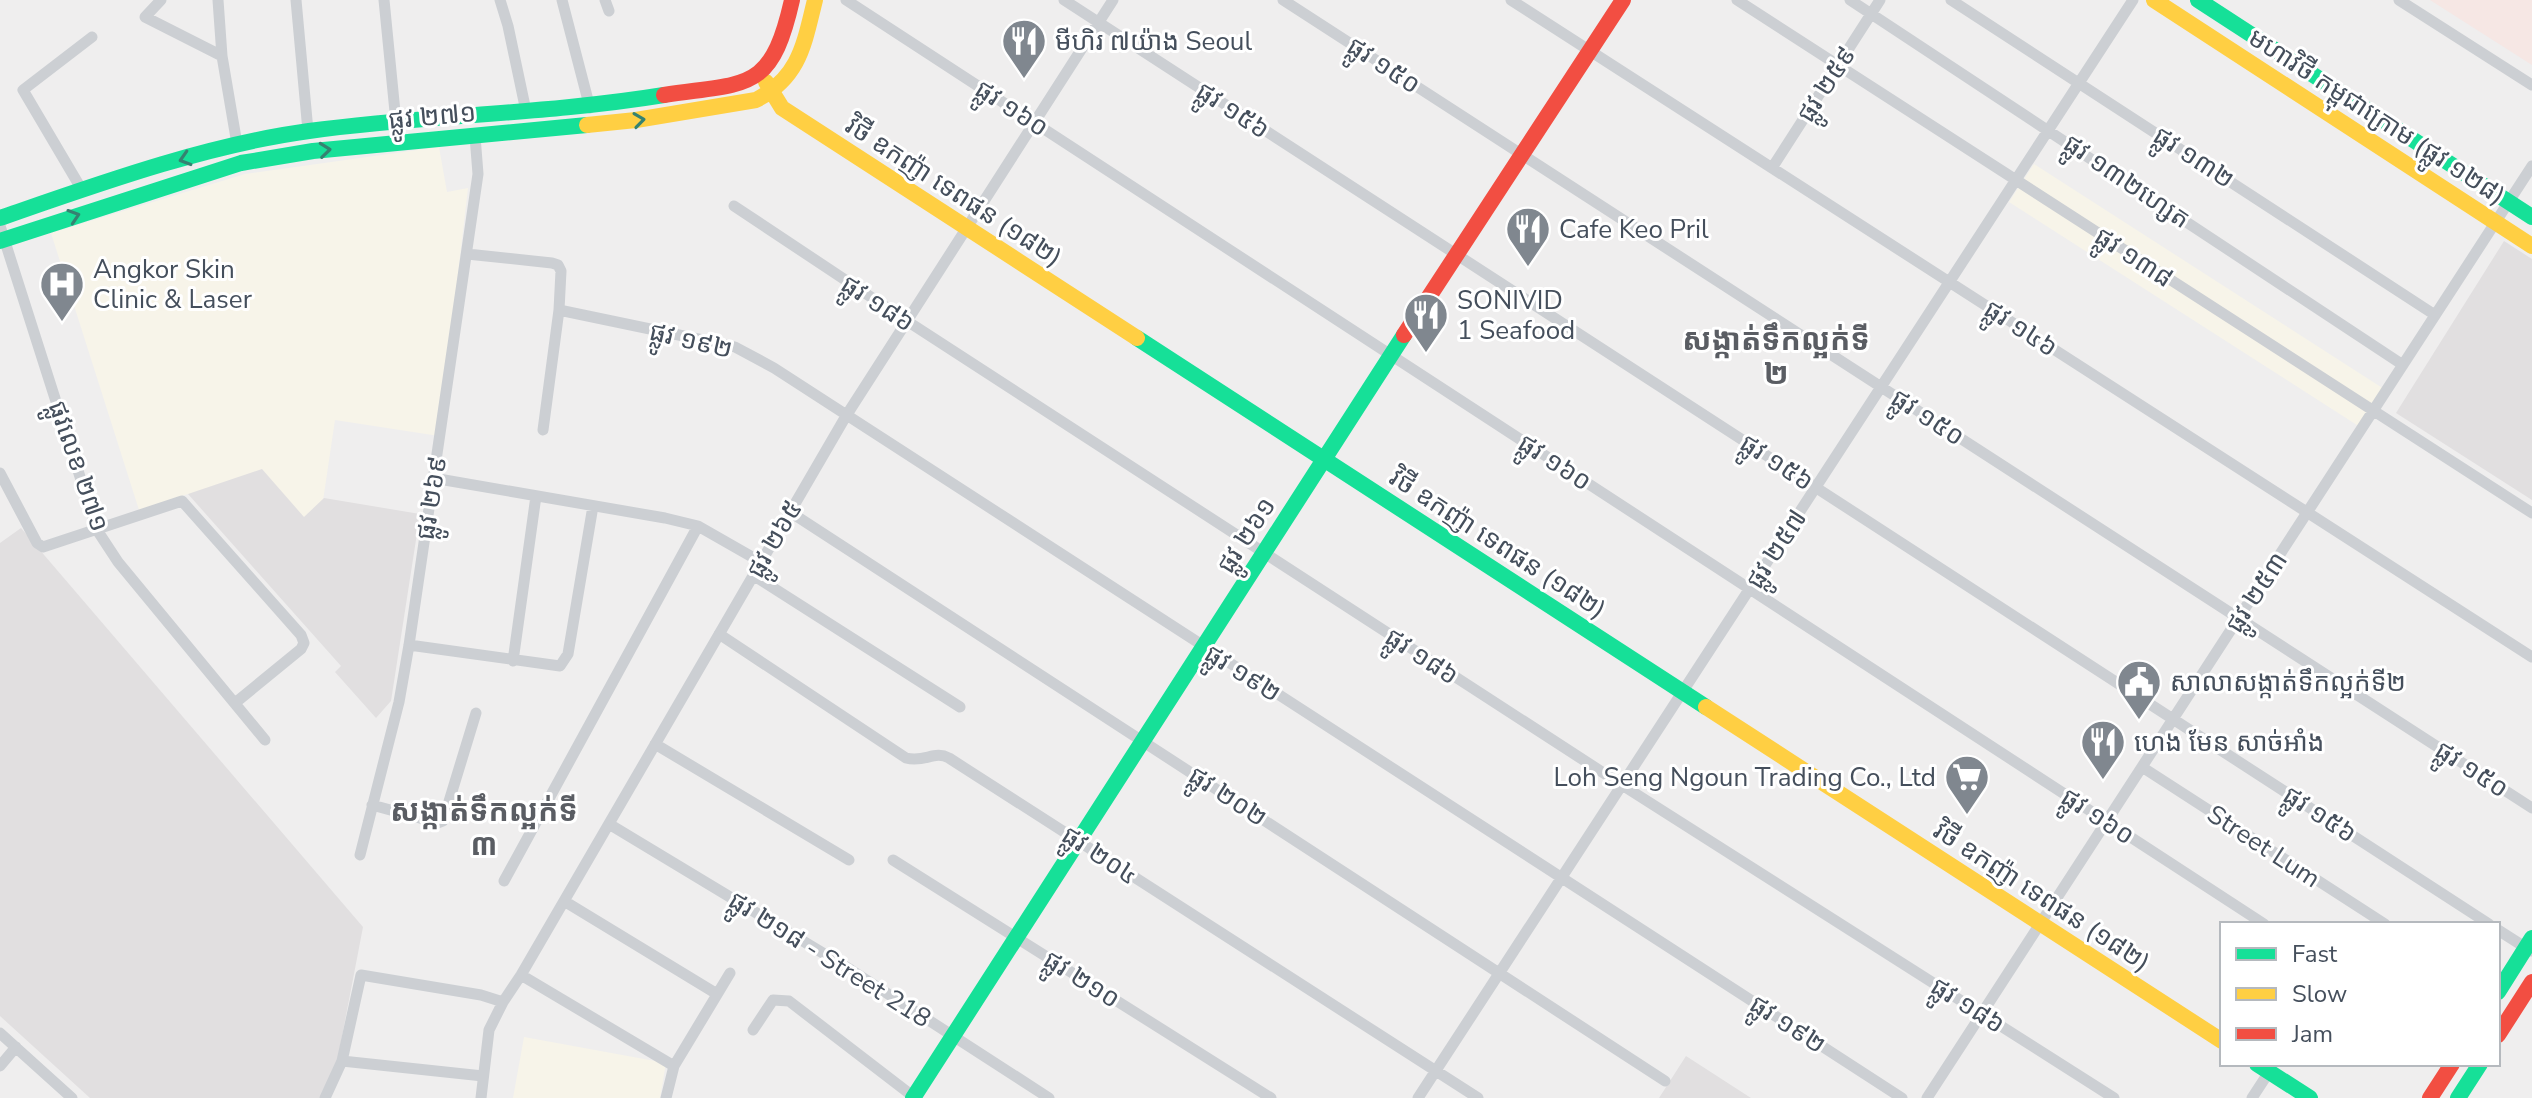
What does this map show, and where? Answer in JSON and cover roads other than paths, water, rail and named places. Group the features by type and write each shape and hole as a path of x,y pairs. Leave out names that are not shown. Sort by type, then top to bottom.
{"street":[{"path":"161,0 145,17 222,56"},
{"path":"218,0 222,56 237,144"},
{"path":"296,0 308,131"},
{"path":"384,0 396,122"},
{"path":"500,0 526,111"},
{"path":"562,0 592,125"},
{"path":"761,73 773,59 784,35 792,0"},
{"path":"773,93 794,69 815,0"},
{"name":"ផ្លូវ ១៦០","path":"846,0 2261,922"},
{"name":"ផ្លូវ ១៥៦","path":"1064,0 2486,922"},
{"name":"ផ្លូវ ២៦៥","path":"481,1098 489,1030 503,1002 846,416 1113,0"},
{"name":"ផ្លូវ ១៥០","path":"1283,0 2532,808"},
{"name":"ផ្លូវ ១៤៦","path":"1511,0 2532,657"},
{"name":"ផ្លូវ ២៦១","path":"913,1097 1623,0"},
{"name":"ផ្លូវ ១៣៨","path":"1737,0 2532,513"},
{"name":"ផ្លូវ ១៣២ហ្សេត","path":"1850,0 2403,365"},
{"name":"ផ្លូវ ២៥៩","path":"1772,168 1880,0"},
{"name":"ផ្លូវ ១៣២","path":"1951,0 2435,315"},
{"name":"ផ្លូវ ២៥៧","path":"1418,1098 2133,0"},
{"name":"មហាវិថី កម្ពុជាក្រោម (ផ្លូវ ១២៨)","path":"2154,0 2532,246"},
{"name":"មហាវិថី កម្ពុជាក្រោម (ផ្លូវ ១២៨)","path":"2198,0 2532,217"},
{"path":"2399,0 2532,85"},
{"path":"82,190 23,90 92,37"},
{"name":"ផ្លូវ ២៧១","path":"0,218 237,144 308,131 589,105 741,83 761,73"},
{"name":"វិថី ឧកញ៉ា ទេពផន (១៨២)","path":"761,73 782,108 2220,1040"},
{"name":"ផ្លូវ ២៧១","path":"2,235 241,163 313,151 592,125 727,106 773,93"},
{"name":"ផ្លូវ ២៦៩","path":"360,855 399,702 409,645 478,174 475,136"},
{"name":"ផ្លូវ ២៥៣","path":"1927,1098 2532,166"},
{"name":"ផ្លូវ ១៨៦","path":"734,206 1263,553 2114,1098"},
{"name":"ផ្លូវលេខ ២៧១","path":"2,235 97,530 118,562 265,740"},
{"path":"467,254 558,265 561,271 543,430"},
{"name":"ផ្លូវ ១៩២","path":"559,310 735,347 774,368 1902,1098"},
{"path":"0,473 37,543 43,547 182,501 301,635 304,643 301,649 235,703"},
{"path":"433,478 698,526 761,562"},
{"path":"513,661 536,496"},
{"path":"409,645 551,666 564,663 593,506"},
{"name":"ផ្លូវ ២០២","path":"790,512 1665,1081"},
{"path":"504,881 698,526"},
{"path":"753,575 960,707"},
{"name":"ផ្លូវ ២០៤","path":"719,634 906,758 918,761 943,755 1478,1098"},
{"path":"372,805 438,823 443,821 476,713"},
{"path":"655,744 849,860"},
{"name":"Street Lum","path":"2142,767 2382,922"},
{"name":"ផ្លូវ ២១៨ - Street 218","path":"609,824 851,970 1049,1098"},
{"name":"ផ្លូវ ២១០","path":"893,860 1271,1098"},
{"path":"564,901 717,994"},
{"path":"2500,931 2530,946 2500,989"},
{"path":"666,1098 674,1066 730,973"},
{"path":"325,1098 342,1061 361,975 481,995 503,1002"},
{"path":"521,975 674,1066"},
{"path":"2500,1032 2532,982"},
{"path":"753,1030 773,1000 789,1001 913,1097"},
{"path":"0,1033 72,1098"},
{"path":"0,1066 16,1047"},
{"path":"342,1061 483,1076"},
{"path":"2430,1098 2451,1066"},
{"path":"2458,1098 2479,1066"},
{"path":"2252,1098 2263,1068 2310,1098"}],"place":[{"name":"មីហិរ ៧យ៉ាង Seoul","path":"1024,80"},
{"name":"Cafe Keo Pril","path":"1528,268"},
{"name":"Angkor Skin Clinic & Laser","path":"62,323"},
{"name":"SONIVID 1 Seafood","path":"1426,354"},
{"name":"សាលាសង្កាត់ទឹកល្អក់ទី២","path":"2139,721"},
{"name":"ហេង មែន សាច់អាំង","path":"2103,781"},
{"name":"Loh Seng Ngoun Trading Co., Ltd","path":"1967,816"}],"district":[{"name":"សង្កាត់ទឹកល្អក់ទី ២","path":"1776,357"},
{"name":"សង្កាត់ទឹកល្អក់ទី ៣","path":"484,828"}]}
